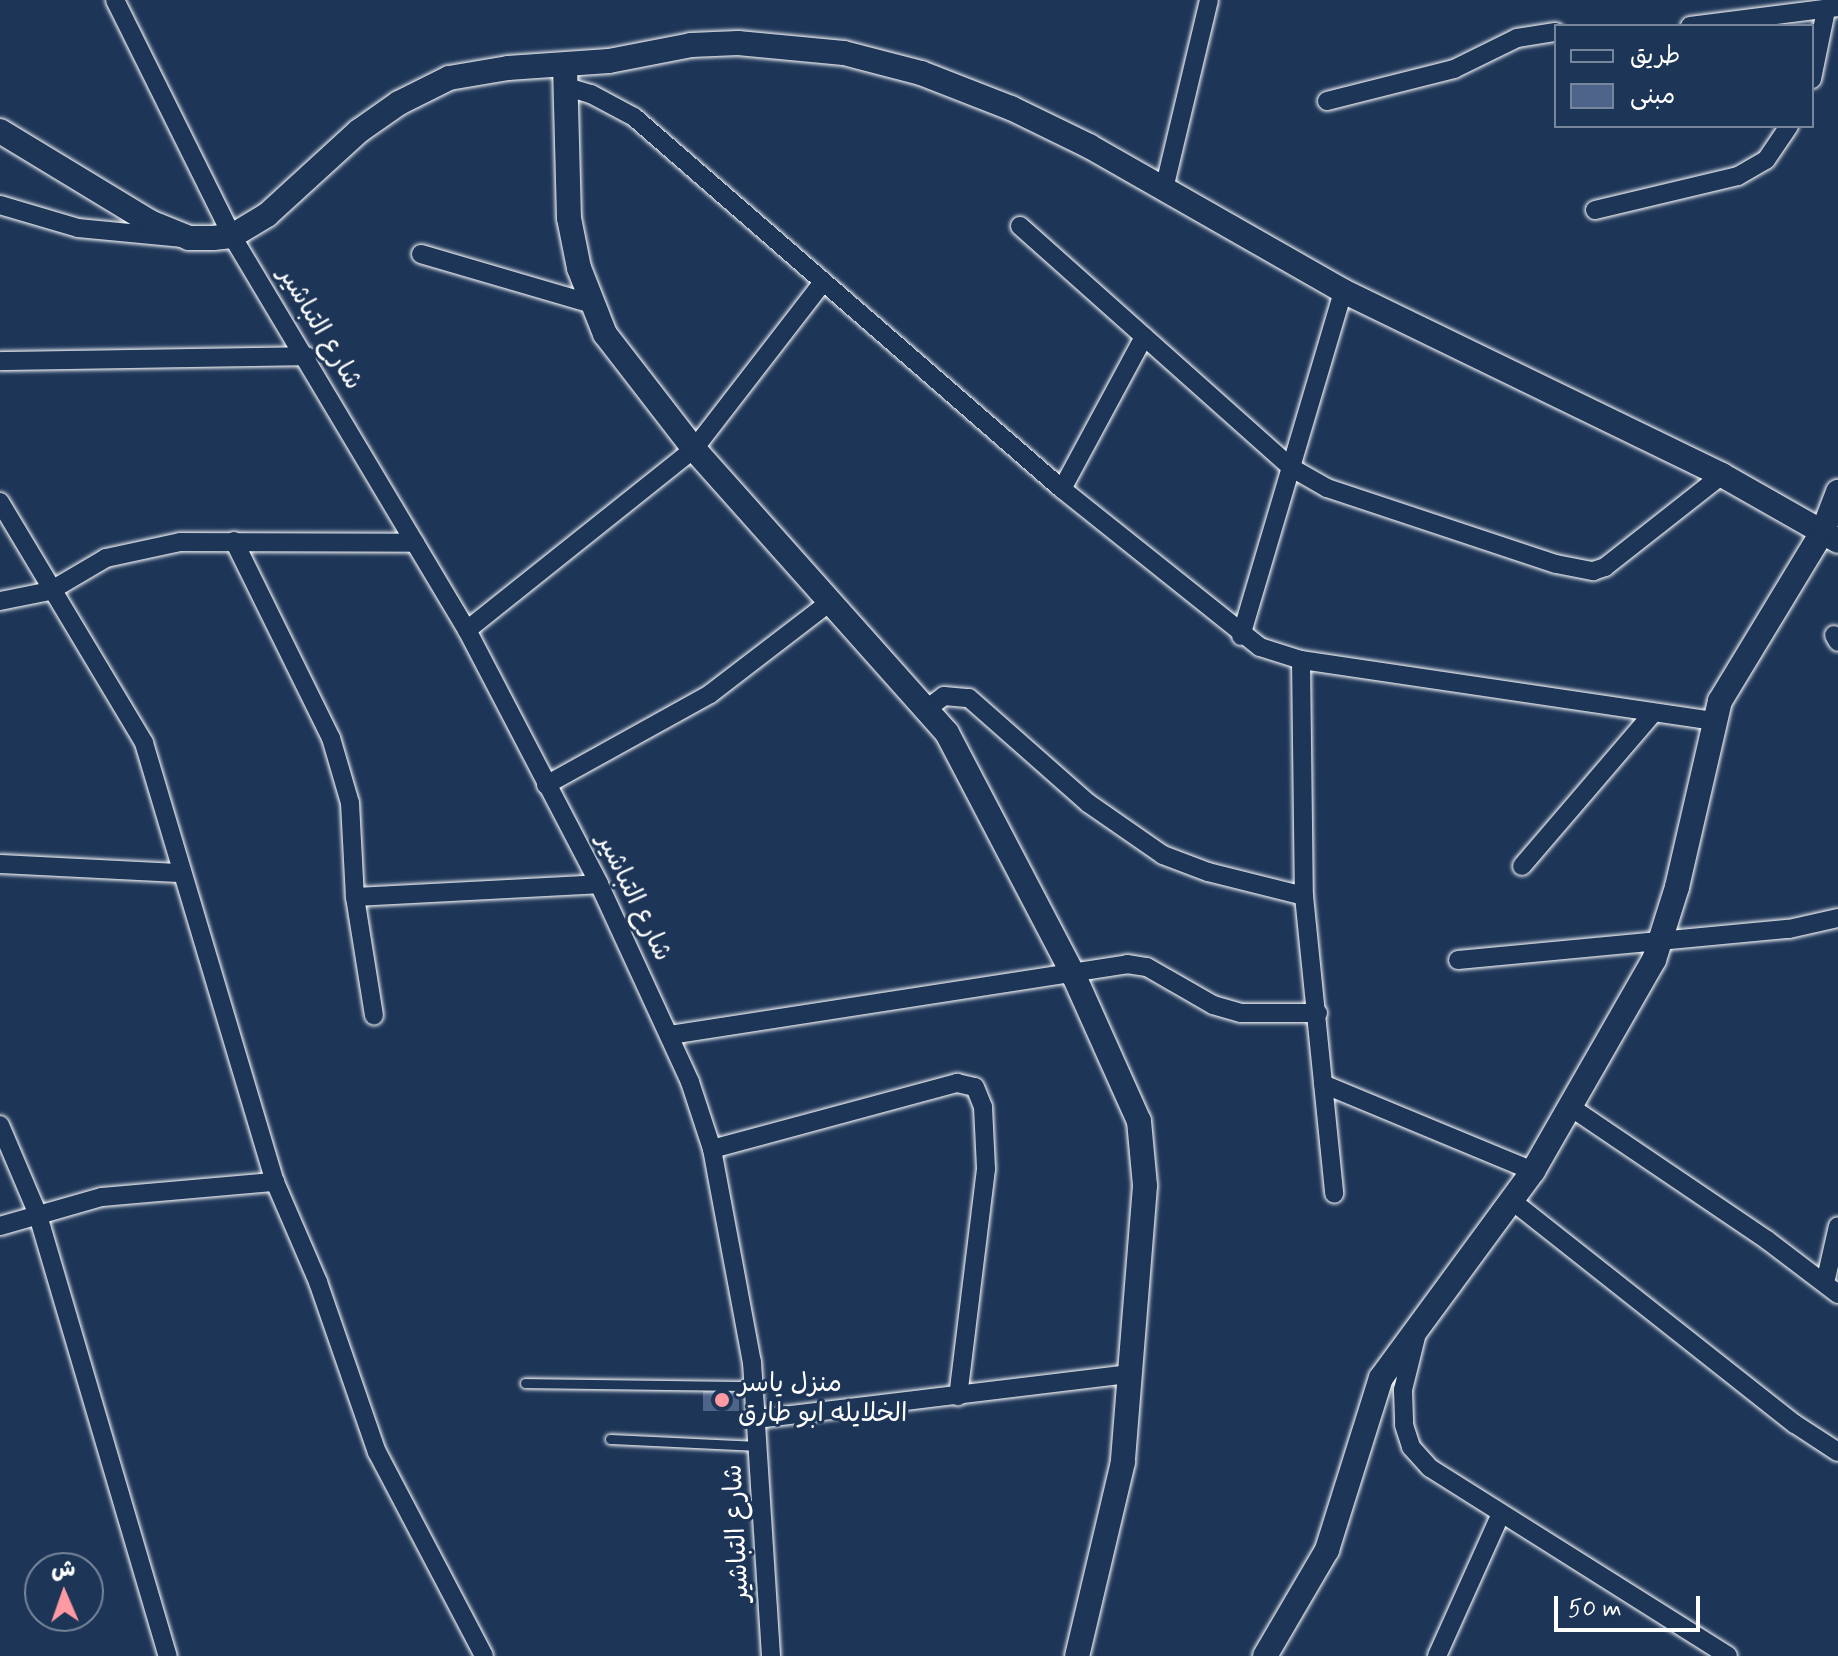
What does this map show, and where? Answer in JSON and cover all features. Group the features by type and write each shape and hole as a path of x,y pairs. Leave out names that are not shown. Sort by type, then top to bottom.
{"street":[{"name":"شارع التباشير","path":"115,0 232,236 307,356 467,630 599,884 670,1035 712,1149 754,1386 771,1656"},
{"path":"1164,189 1209,0"},
{"path":"1707,24 1832,9 1814,72"},
{"path":"1327,101 1454,69 1517,38 1554,32"},
{"path":"0,205 78,228 145,238 232,236 267,215 359,131 425,89 472,72 565,76 738,43 844,53 921,73 1011,108 1164,189 1343,291 1722,475 1831,536"},
{"path":"565,76 634,117 1062,489 1241,636 1301,660 1713,721"},
{"path":"565,76 569,218 589,303 630,372 694,449 928,708 959,753 1074,976 1139,1121 1144,1150 1131,1374 1119,1486 1077,1656"},
{"path":"1595,210 1738,176 1766,160 1788,128"},
{"path":"0,131 150,222 189,238"},
{"path":"1020,226 1292,468 1327,488 1386,509 1556,564 1593,571 1605,567 1722,475"},
{"path":"421,254 589,303"},
{"path":"467,630 694,449 823,282"},
{"path":"1241,636 1343,291"},
{"path":"1062,489 1144,337"},
{"path":"0,361 307,356"},
{"path":"1265,1656 1327,1550 1381,1378 1416,1337 1533,1171 1572,1108 1664,941 1713,721 1727,684 1831,536 1838,492"},
{"path":"0,502 50,591 123,701 144,743 179,873 275,1182 318,1282 377,1452 484,1656"},
{"path":"0,601 50,591 87,566 135,550 234,541 415,543"},
{"path":"234,541 331,738 350,803 355,897 374,1015"},
{"path":"546,785 710,694 831,601"},
{"path":"1301,660 1304,896 1334,1193"},
{"path":"928,708 944,696 969,698 1088,803 1163,855 1208,872 1304,896"},
{"path":"1522,866 1653,713"},
{"path":"0,864 179,873"},
{"path":"355,897 599,884"},
{"path":"1458,960 1789,929 1838,918"},
{"path":"670,1035 1074,976 1127,964 1147,967 1213,1005 1241,1013 1318,1013"},
{"path":"712,1149 957,1083 975,1087 983,1107 986,1169 958,1396"},
{"path":"1323,1084 1533,1171"},
{"path":"1572,1108 1832,1288 1838,1226"},
{"path":"0,1125 37,1212 168,1656"},
{"path":"0,1226 37,1212 102,1197 275,1182"},
{"path":"1511,1200 1721,1367 1838,1452"},
{"path":"1416,1337 1403,1390 1411,1447 1430,1468 1500,1516 1728,1656"},
{"path":"757,1419 1131,1374"},
{"path":"1437,1656 1500,1516"}],"lane":[{"path":"525,1383 754,1386"},
{"path":"610,1439 759,1446"}],"building":[{"name":"منزل ياسر الخلايله ابو طارق","path":"703,1389 739,1389 739,1411 703,1411"}],"place":[{"name":"منزل ياسر الخلايله ابو طارق","path":"722,1400"}]}
